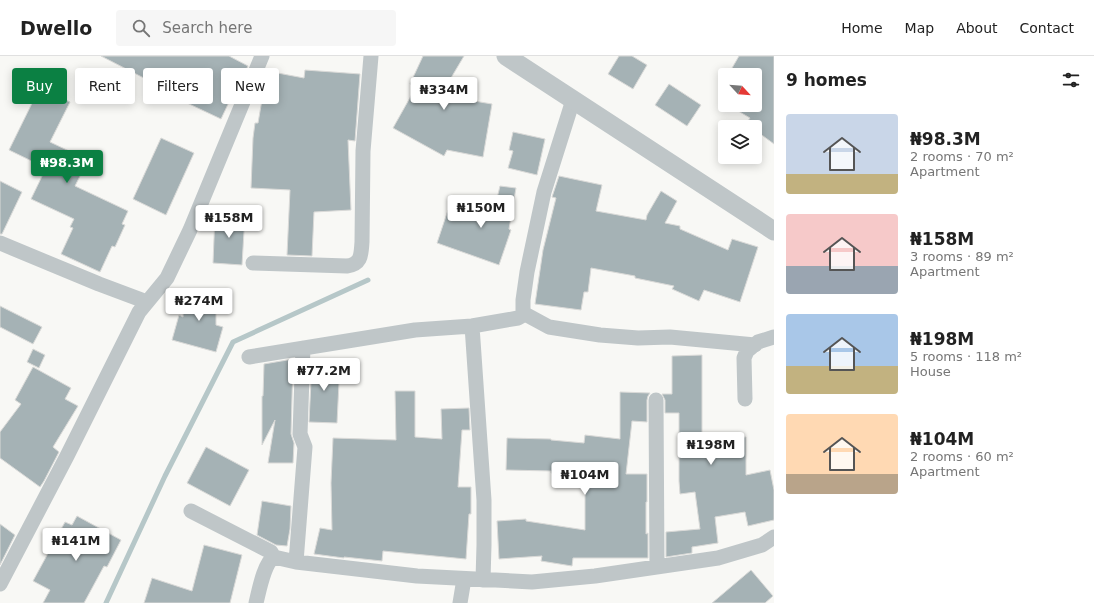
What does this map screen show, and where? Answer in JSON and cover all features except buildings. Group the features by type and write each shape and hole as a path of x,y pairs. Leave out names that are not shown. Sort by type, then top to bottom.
{"street":[{"path":"0,584 67,456 138,312 167,278 190,230 262,56"},
{"path":"254,263 347,266 353,265 358,261 361,255 362,242 363,151 371,56"},
{"path":"506,56 774,231"},
{"path":"573,100 544,192 527,272 523,300 523,310 525,314 549,327 600,335 638,338 670,337 755,345"},
{"path":"0,243 147,302"},
{"path":"249,357 415,330 472,326 518,318 525,314"},
{"path":"472,326 484,500 483,580"},
{"path":"745,399 744,358 747,351 758,342 774,337"},
{"path":"296,562 305,446 300,434 303,348"},
{"path":"656,400 657,567"},
{"path":"191,511 271,552 274,557 296,562 417,576 483,580 532,582 595,576 718,558 762,545 774,537"},
{"path":"256,603 266,570 271,559 274,557"},
{"path":"460,603 464,579"}],"waterway":[{"path":"106,603 165,476 233,342 368,280"}]}
